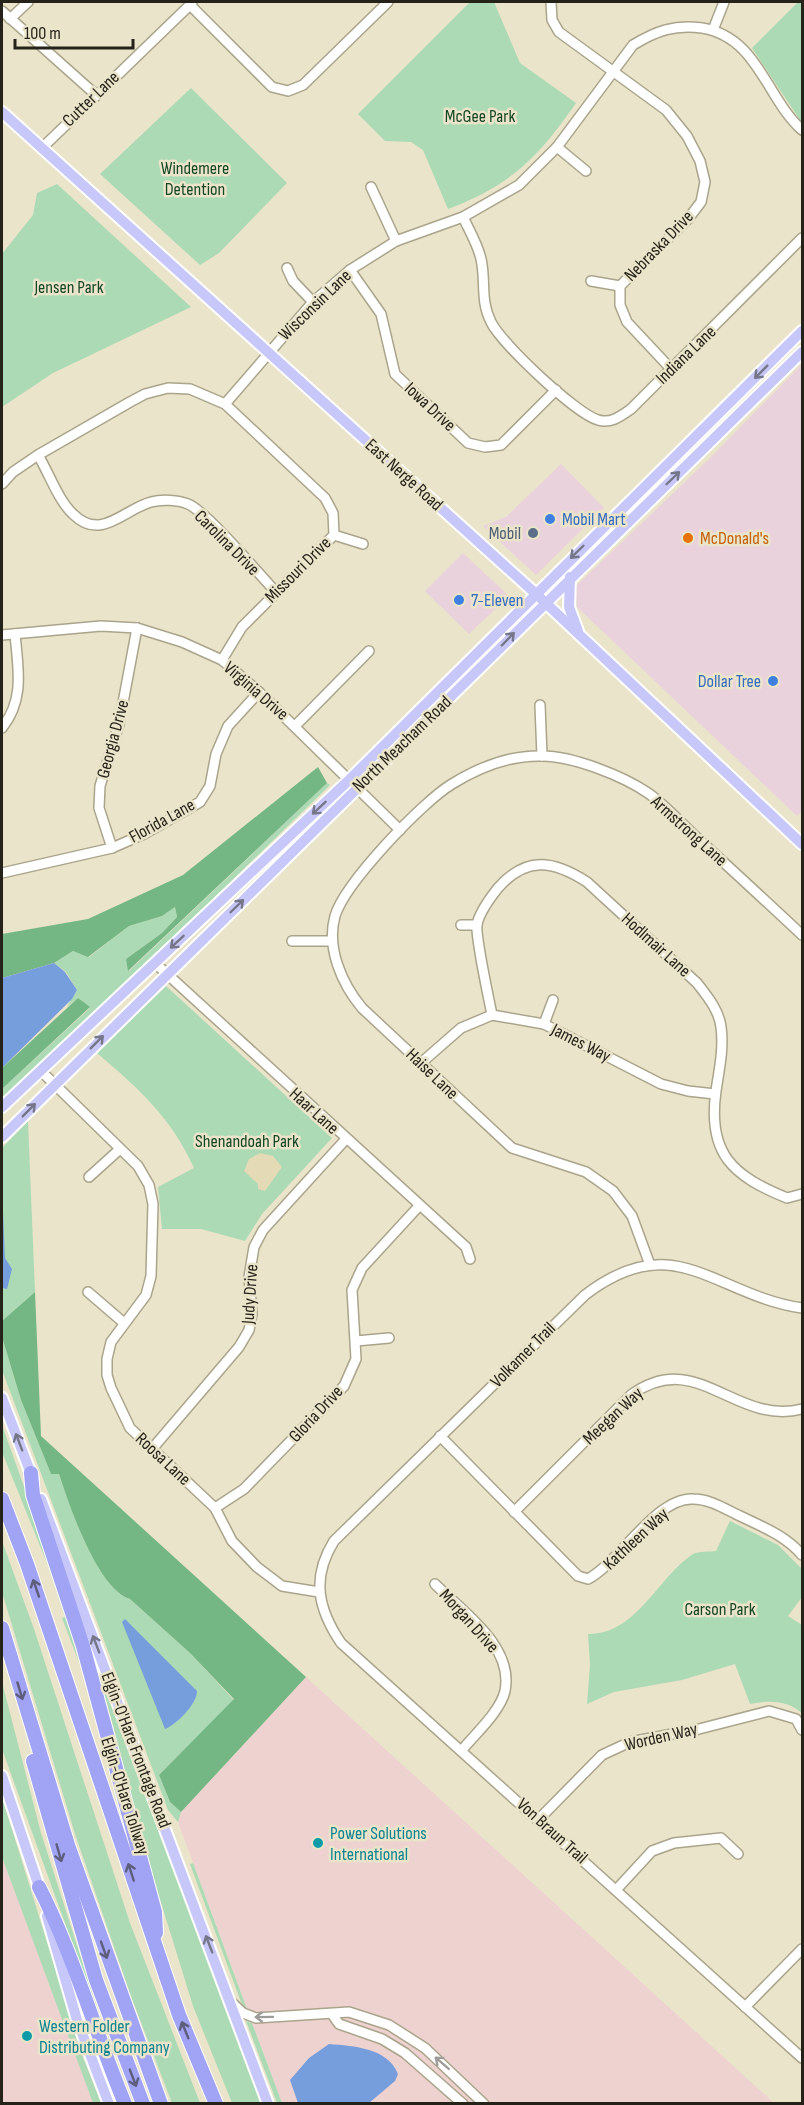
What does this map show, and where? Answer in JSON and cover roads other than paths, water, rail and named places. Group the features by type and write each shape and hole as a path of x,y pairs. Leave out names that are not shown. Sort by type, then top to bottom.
{"highway":[{"path":"31,1473 33,1495 72,1611 155,1912 156,1948"},
{"name":"Elgin-O'Hare Tollway","path":"2,1499 27,1564 179,2014 216,2103"},
{"path":"2,1628 27,1714 101,1941 161,2103"},
{"path":"27,1714 29,1747 77,1916 106,2009 143,2103"},
{"path":"39,1887 59,1926 125,2103"}],"main road":[{"name":"East Nerge Road","path":"2,112 535,593 802,844"},
{"name":"North Meacham Road","path":"2,1107 348,781 535,593 802,331"},
{"name":"North Meacham Road","path":"2,1137 544,602 802,352"},
{"path":"570,577 569,607 579,634"},
{"name":"Elgin-O'Hare Frontage Road","path":"2,1398 268,2103"},
{"path":"2,1776 39,1887 77,2020 109,2103"}],"street":[{"path":"10,19 27,2"},
{"path":"192,3 272,87 288,91 303,85 388,2"},
{"name":"Nebraska Drive","path":"550,2 552,20 559,32 666,110 687,136 700,161 705,182 701,202 688,219 620,286 620,305 627,322 672,370"},
{"path":"724,2 713,30 732,39 747,52 787,114 802,130"},
{"name":"Cutter Lane","path":"42,148 95,94 192,3"},
{"path":"2,11 95,94"},
{"name":"Wisconsin Lane","path":"225,404 314,302 350,270 396,241 463,217 519,185 557,147 612,70 633,45 667,28 689,26 713,30"},
{"path":"557,147 586,171"},
{"path":"371,188 396,241"},
{"name":"Indiana Lane","path":"463,217 481,259 482,298 491,322 505,342 556,390 588,416 609,421 631,409 802,238"},
{"path":"287,268 293,281 314,302"},
{"name":"Iowa Drive","path":"350,270 381,314 395,374 468,443 485,447 501,445 556,390"},
{"path":"591,281 620,286"},
{"path":"2,484 13,472 38,455 145,394 168,388 190,389 225,404"},
{"name":"Missouri Drive","path":"222,660 242,627 275,591 334,535 333,513 325,498 225,404"},
{"name":"Carolina Drive","path":"38,455 72,514 86,524 108,525 151,502 169,501 189,504 203,515 275,591"},
{"path":"334,535 363,544"},
{"name":"Virginia Drive","path":"2,635 101,626 137,628 183,642 222,660 295,726 400,830"},
{"name":"Georgia Drive","path":"112,848 99,808 100,786 120,724 137,628"},
{"path":"2,728 14,709 19,691 15,634"},
{"path":"295,726 369,651"},
{"name":"Florida Lane","path":"2,873 112,848 144,834 200,802 210,786 216,754 228,726 259,692"},
{"path":"540,705 542,756"},
{"name":"Armstrong Lane","path":"400,830 450,785 494,763 542,756 605,770 649,794 802,935"},
{"name":"Haise Lane","path":"400,830 349,887 335,916 332,941 340,973 348,992 362,1008 512,1148 586,1172 613,1191 632,1216 650,1265"},
{"name":"Hodlmair Lane","path":"477,925 490,898 507,878 526,865 550,865 568,870 587,882 698,983 712,1002 721,1025 722,1052 715,1094 714,1126 722,1151 731,1165 743,1178 760,1187 787,1198 802,1195"},
{"path":"421,1063 460,1028 492,1015 477,925 460,925"},
{"path":"292,941 332,941"},
{"name":"Haar Lane","path":"155,963 345,1139 466,1247 470,1259"},
{"path":"544,1024 553,1000"},
{"name":"James Way","path":"492,1015 544,1024 661,1084 688,1091 715,1094"},
{"name":"Roosa Lane","path":"40,1071 56,1083 138,1166 149,1185 153,1204 151,1276 146,1295 111,1342 107,1359 107,1375 130,1428 215,1508 232,1541 257,1567 282,1586 319,1592"},
{"name":"Judy Drive","path":"152,1449 239,1347 249,1330 252,1314 249,1277 254,1246 263,1230 345,1139"},
{"path":"89,1177 120,1149"},
{"name":"Gloria Drive","path":"215,1508 244,1489 344,1386 356,1359 352,1290 362,1268 419,1206"},
{"name":"Volkamer Trail","path":"319,1592 322,1568 334,1541 585,1295 605,1279 623,1270 650,1265 677,1264 774,1302 802,1308"},
{"path":"88,1292 124,1323"},
{"path":"356,1341 389,1338"},
{"name":"Meegan Way","path":"514,1512 631,1395 645,1385 663,1379 680,1379 699,1383 760,1410 783,1414 802,1409"},
{"name":"Kathleen Way","path":"441,1436 578,1576 588,1578 600,1572 655,1517 673,1504 691,1498 710,1502 777,1533 802,1555"},
{"name":"Morgan Drive","path":"435,1584 484,1632 497,1648 506,1665 505,1692 493,1712 462,1750"},
{"name":"Von Braun Trail","path":"319,1592 326,1620 341,1643 802,2058"},
{"name":"Worden Way","path":"539,1819 602,1755 630,1742 699,1729 769,1711 796,1719 802,1730"},
{"path":"616,1890 652,1851 674,1843 721,1838 738,1854"},
{"path":"745,2007 802,1949"},
{"path":"228,1999 243,2013 256,2018 349,2012 405,2033 484,2103"},
{"path":"332,2014 339,2024 382,2039 405,2053 463,2103"}],"water":[{"path":"54,963 65,972 77,990 72,999 2,1068 2,978"},
{"path":"2,1188 5,1258 12,1269 7,1289 3,1288 2,1283"},
{"path":"125,1619 197,1691 194,1702 186,1713 165,1729 122,1622"},
{"path":"329,2044 369,2050 387,2059 398,2074 395,2081 369,2103 298,2103 290,2080 309,2058"}],"place":[{"name":"Mobil Mart","path":"550,519"},
{"name":"Mobil","path":"533,533"},
{"name":"McDonald's","path":"688,538"},
{"name":"7-Eleven","path":"459,600"},
{"name":"Dollar Tree","path":"773,681"},
{"name":"Power Solutions International","path":"318,1843"},
{"name":"Western Folder Distributing Company","path":"27,2036"}],"park label":[{"name":"McGee Park","path":"480,116"},
{"name":"Windemere Detention","path":"195,178"},
{"name":"Jensen Park","path":"69,287"},
{"name":"Shenandoah Park","path":"247,1141"},
{"name":"Carson Park","path":"720,1609"}]}
